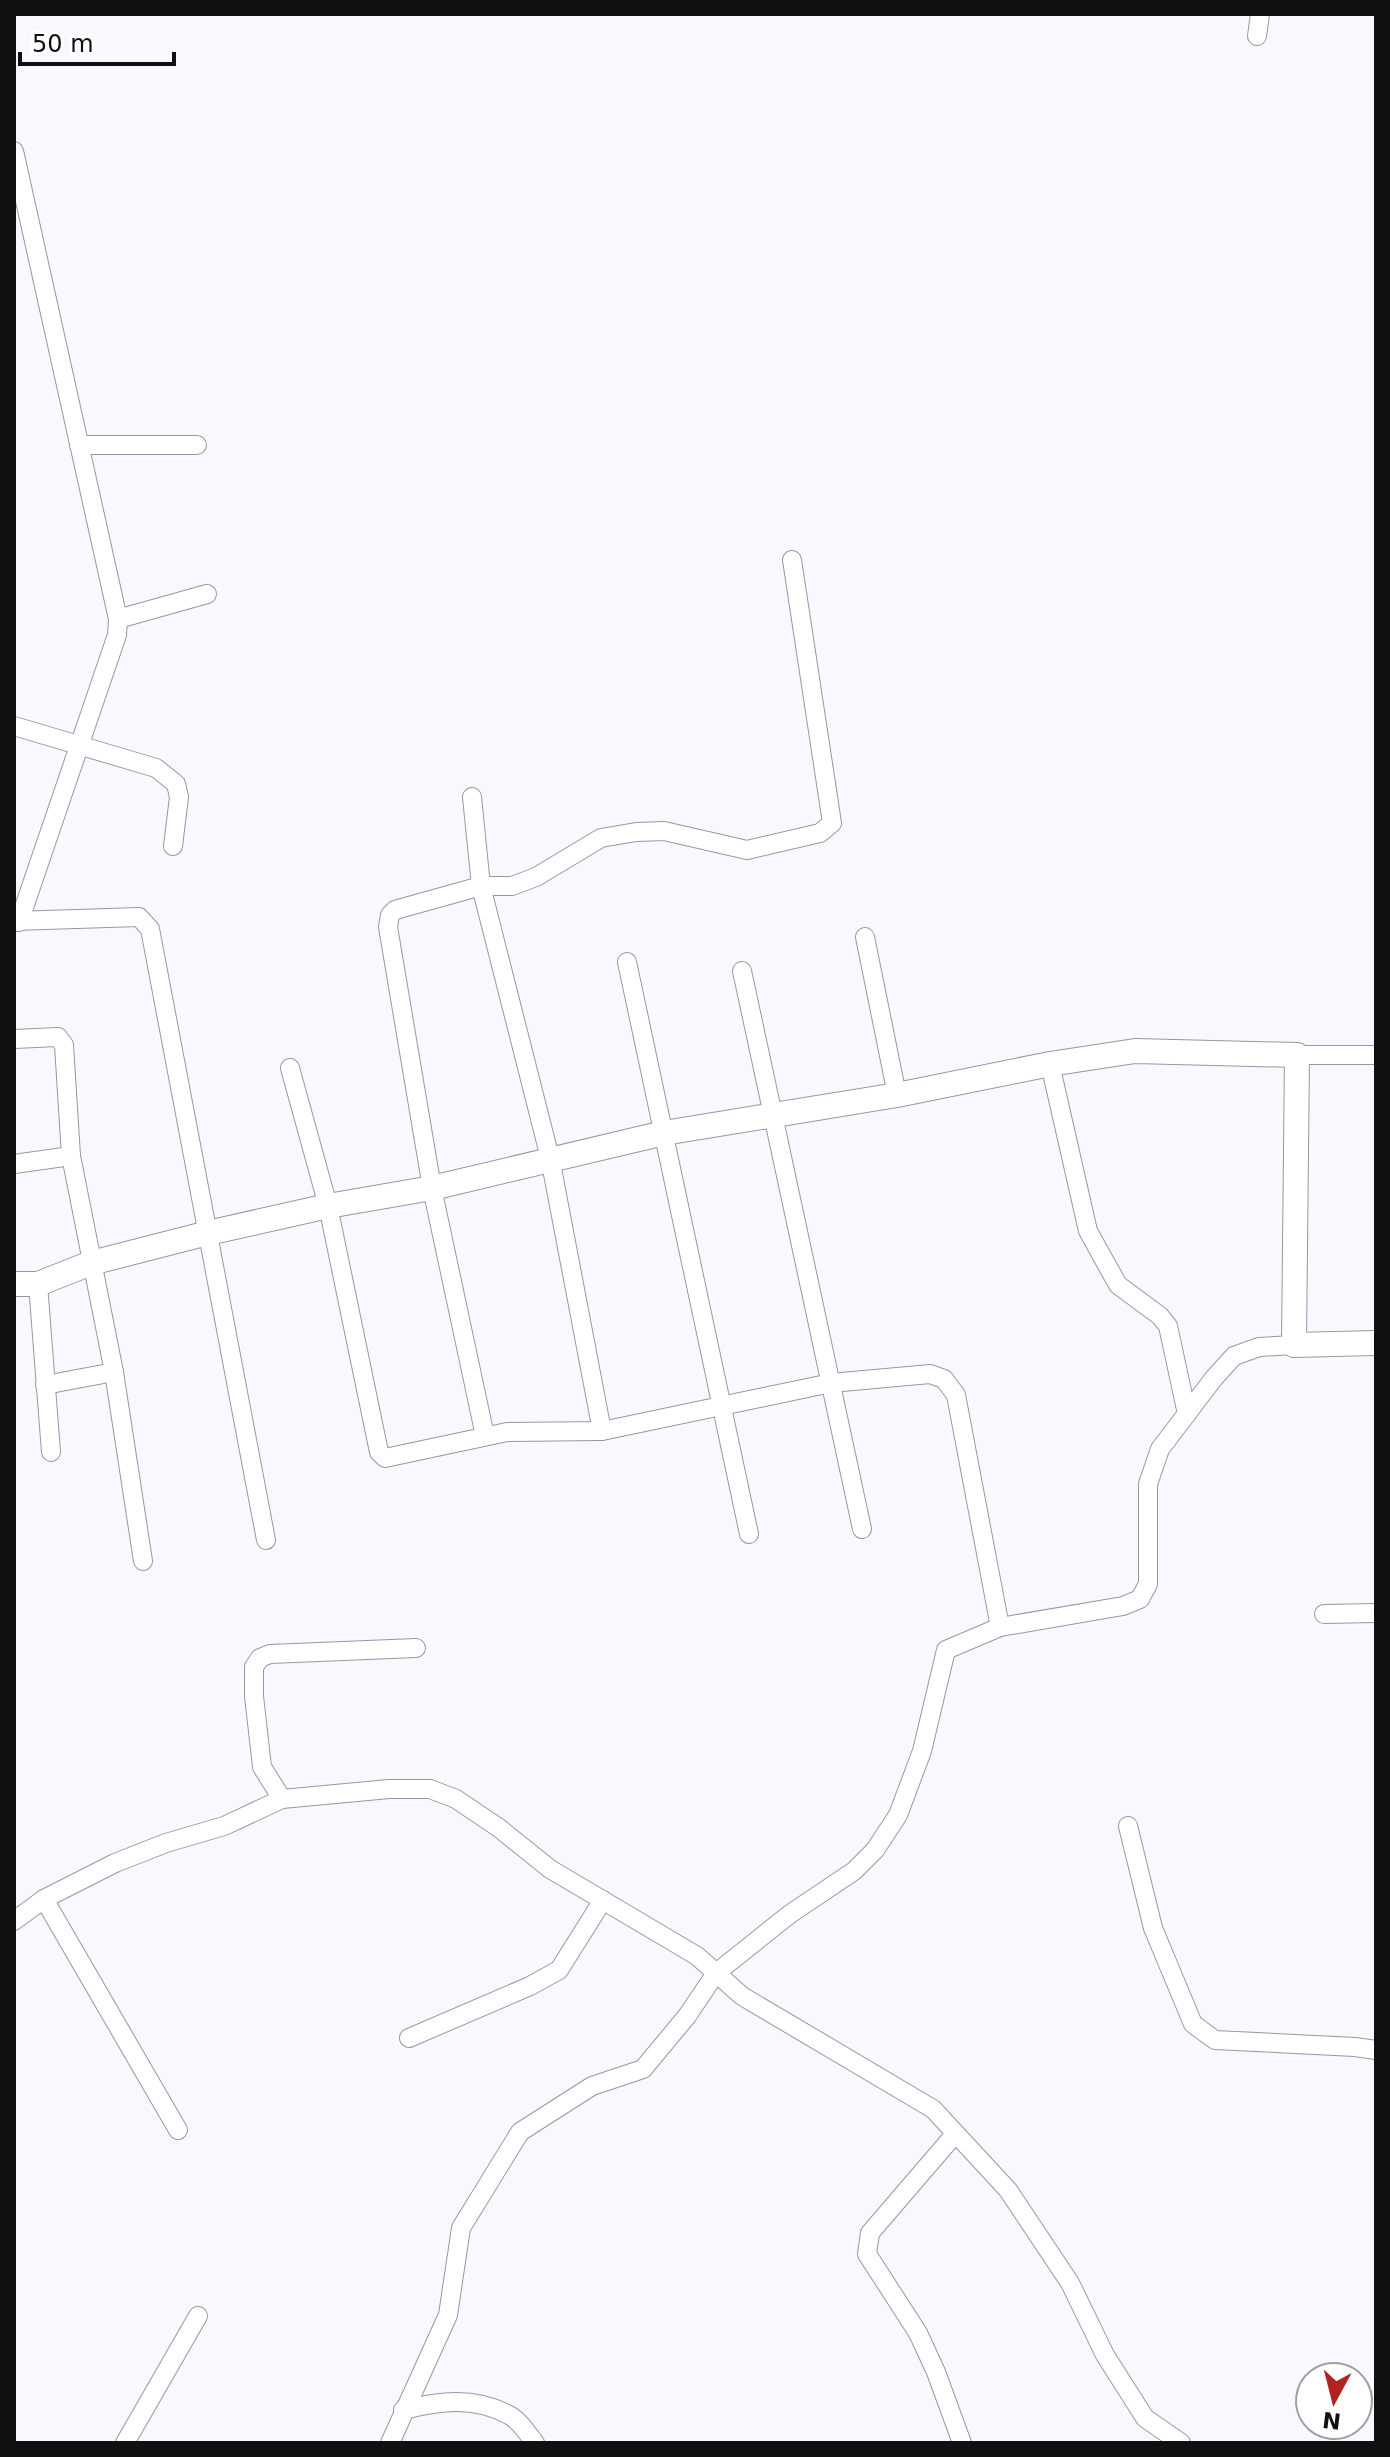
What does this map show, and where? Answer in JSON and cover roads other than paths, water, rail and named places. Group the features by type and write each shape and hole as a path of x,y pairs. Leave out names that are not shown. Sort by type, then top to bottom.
{"street":[{"path":"1257,36 1260,14"},
{"path":"14,151 118,619 117,635 16,921 139,917 150,929 266,1540"},
{"path":"79,445 197,445"},
{"path":"485,1436 432,1188 388,927 390,915 395,910 481,886 512,886 536,877 593,841 613,836 664,831 747,850 827,829 832,823 792,560"},
{"path":"118,619 207,594"},
{"path":"14,726 156,768 176,784 179,797 173,846"},
{"path":"472,797 481,886 550,1158 602,1431"},
{"path":"865,937 897,1095"},
{"path":"627,962 749,1534"},
{"path":"742,971 862,1529"},
{"path":"14,1039 58,1037 64,1045 71,1156 114,1372 143,1561"},
{"path":"51,1452 45,1385 26,1284 91,1263 208,1233 328,1206 432,1188 664,1133 897,1095 1050,1064 1135,1051 1376,1055"},
{"path":"1294,1345 1297,1055"},
{"path":"1050,1064 1088,1231 1118,1285 1154,1311 1168,1326 1187,1414"},
{"path":"290,1068 328,1206 379,1452 385,1458 507,1432 602,1431 831,1383 930,1374 944,1379 956,1395 1000,1627"},
{"path":"14,1164 71,1156"},
{"path":"390,2443 448,2315 461,2228 520,2132 592,2086 643,2069 687,2016 716,1973 790,1914 854,1871 875,1850 898,1815 922,1751 946,1650 1000,1627 1123,1606 1140,1599 1148,1584 1148,1484 1160,1449 1234,1356 1259,1347 1376,1343"},
{"path":"45,1385 114,1372"},
{"path":"1324,1614 1376,1613"},
{"path":"282,1799 262,1767 254,1696 254,1667 260,1658 270,1654 416,1648"},
{"path":"14,1921 44,1899 115,1863 166,1843 224,1826 282,1799 389,1789 430,1789 456,1799 499,1828 550,1869 697,1956 742,1996 933,2109 1017,2203 1070,2283 1105,2355 1145,2418 1181,2443"},
{"path":"1128,1826 1153,1928 1193,2024 1201,2032 1215,2040 1376,2050"},
{"path":"44,1899 178,2130"},
{"path":"409,2038 530,1986 559,1970 603,1900"},
{"path":"955,2134 870,2233 867,2254 918,2333 962,2443"},
{"path":"125,2443 198,2316"},
{"path":"403,2410 438,2401 477,2404 512,2416 535,2443"}]}
